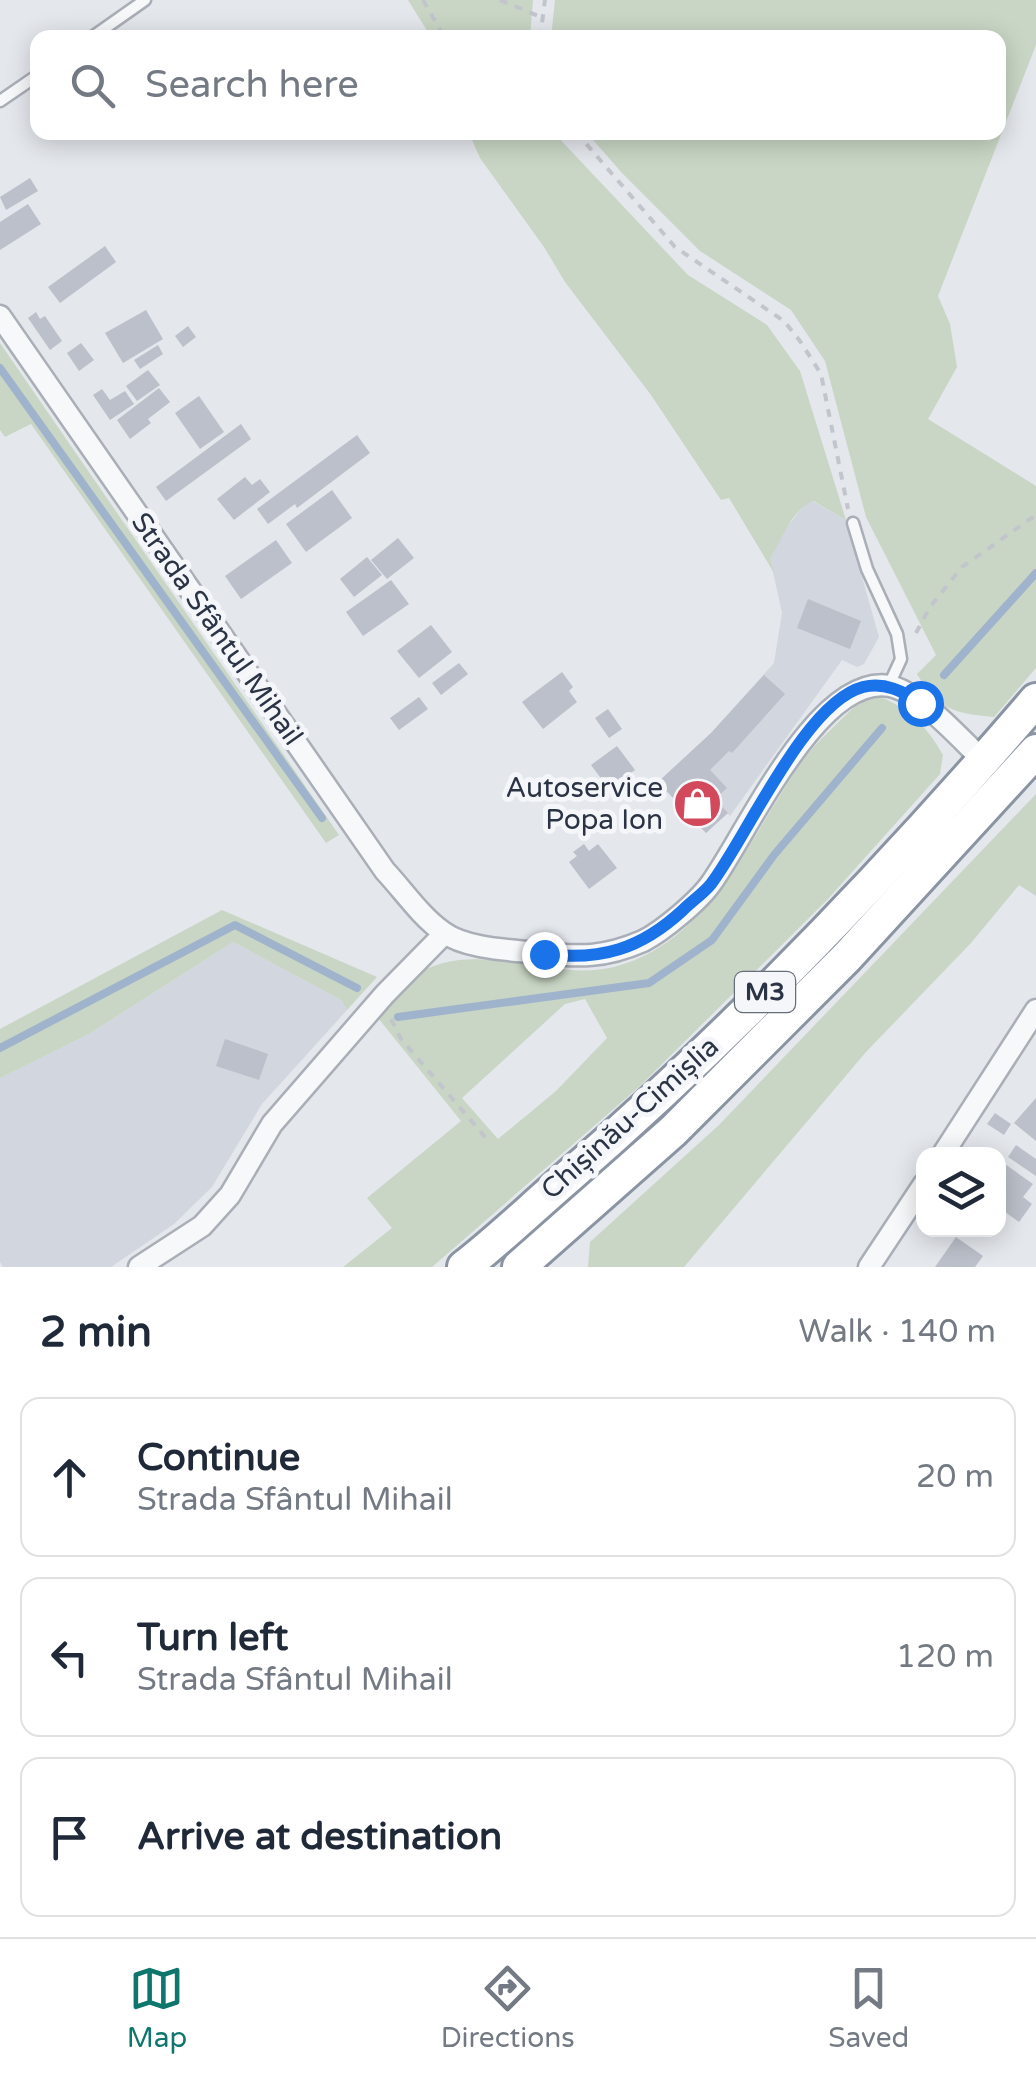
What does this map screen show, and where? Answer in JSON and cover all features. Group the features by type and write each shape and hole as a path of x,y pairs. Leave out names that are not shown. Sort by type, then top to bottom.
{"highway":[{"name":"Chișinău-Cimișlia","path":"464,1267 644,1111 821,935 1036,700"},
{"name":"Chișinău-Cimișlia","path":"519,1267 673,1130 846,957 1036,751"}],"street":[{"name":"Strada Sfântul Mihail","path":"0,316 385,871 444,934 492,949 579,958 615,951 646,939 710,885 757,807 812,729 844,696 863,688 888,686"},
{"path":"888,686 920,703 984,761"},
{"path":"140,1267 202,1226 230,1196 272,1124 390,989 444,934"},
{"path":"948,1147 1036,1010"},
{"path":"869,1267 916,1196"}],"lane":[{"path":"103,30 146,0"},
{"path":"0,101 30,80"},
{"path":"853,523 867,569 897,634 901,659 888,686"}],"path":[{"path":"423,0 441,30"},
{"path":"500,0 543,18"},
{"path":"541,30 545,0"},
{"path":"583,140 675,247 784,322 800,341 821,374 853,523"},
{"path":"901,659 930,606 962,566 1036,515"},
{"path":"390,989 391,1024 486,1138"}],"shaded area":[{"path":"812,501 846,520 879,637 864,664 857,667 842,660 730,816 727,813 706,833 658,782 711,733 774,663 782,613 770,558 784,531 804,505"},
{"path":"233,942 341,1000 347,1010 262,1104 212,1187 174,1224 111,1267 3,1267 0,1078 89,1034"}],"green space":[{"path":"408,0 533,0 531,30 427,30"},
{"path":"555,0 1036,0 1036,45 1006,122 1006,30 552,30"},
{"path":"472,140 561,140 688,275 767,325 800,371 846,520 813,501 805,506 793,518 770,558 774,573 729,498 721,500 651,395 565,282 480,158"},
{"path":"593,140 999,140 938,296 950,324 957,367 928,419 1036,486 1036,668 994,717 948,708 932,695 917,674 936,655 866,517 825,361 791,310 700,251"},
{"path":"0,343 339,835 326,843 31,424 5,437 0,430"},
{"path":"875,695 915,718 943,755 940,774 827,900 640,1086 432,1267 343,1267 392,1228 367,1198 461,1121 378,1018 403,986 436,965 461,960 589,970 614,967 647,954 676,935 724,884 800,764 863,698","holes":["585,999 607,1038 556,1091 498,1139 462,1098 565,1004"]},
{"path":"1036,794 1036,896 1019,885 971,943 866,1052 684,1267 588,1267 590,1242 719,1125"},
{"path":"222,910 377,977 347,1010 341,1000 233,942 89,1034 0,1078 0,1029"}],"building":[{"path":"30,178 38,191 6,210 0,197"},
{"path":"28,204 41,224 0,250 0,222"},
{"path":"105,246 116,262 60,303 48,287"},
{"path":"146,310 163,339 123,363 105,333"},
{"path":"36,312 40,319 45,316 62,341 50,350 28,318"},
{"path":"188,326 196,337 183,347 175,336"},
{"path":"81,343 94,360 79,371 67,353"},
{"path":"158,345 163,354 140,369 134,360"},
{"path":"148,370 160,385 137,401 126,386"},
{"path":"159,388 170,402 130,439 117,420"},
{"path":"102,389 110,400 125,391 134,404 110,420 93,395"},
{"path":"199,396 224,432 200,449 175,413"},
{"path":"241,424 251,439 166,501 156,487"},
{"path":"357,435 370,453 297,508 295,504 268,524 257,509"},
{"path":"245,477 252,485 260,479 270,492 234,520 217,499"},
{"path":"332,490 352,518 306,552 286,524"},
{"path":"398,538 414,558 387,579 371,560"},
{"path":"276,540 292,563 241,599 225,576"},
{"path":"367,557 382,575 354,597 340,579"},
{"path":"391,580 409,604 363,636 346,612"},
{"path":"808,599 861,621 850,649 797,628"},
{"path":"431,625 452,652 419,678 397,651"},
{"path":"459,663 468,674 441,695 432,683"},
{"path":"562,672 573,687 569,691 577,702 543,729 522,702"},
{"path":"764,675 785,694 732,753 729,751 710,770 727,788 715,799 728,813 706,833 658,782 711,733"},
{"path":"419,697 428,709 399,730 390,718"},
{"path":"608,709 622,729 609,738 595,718"},
{"path":"617,746 635,770 609,789 591,765"},
{"path":"584,844 589,851 598,844 617,868 589,889 569,862 577,856 573,852"},
{"path":"225,1039 268,1054 259,1080 216,1066"},
{"path":"1036,1098 1036,1141 1014,1123"},
{"path":"995,1113 1011,1124 1004,1135 987,1124"},
{"path":"1016,1145 1036,1159 1036,1176 1008,1157"},
{"path":"1006,1165 1033,1184 1023,1197 1032,1204 1019,1222 1006,1213"},
{"path":"956,1237 983,1256 975,1267 935,1267"}],"waterway":[{"path":"0,368 322,818"},
{"path":"944,675 1036,573"},
{"path":"398,1017 649,983 712,940 774,855 882,728"},
{"path":"0,1048 235,925 357,988"}],"place":[{"name":"Autoservice Popa Ion","path":"698,804"}],"route":[{"path":"544,954 579,958 615,951 646,939 668,923 710,885 802,740 844,696 863,688 888,686 920,703"}]}
